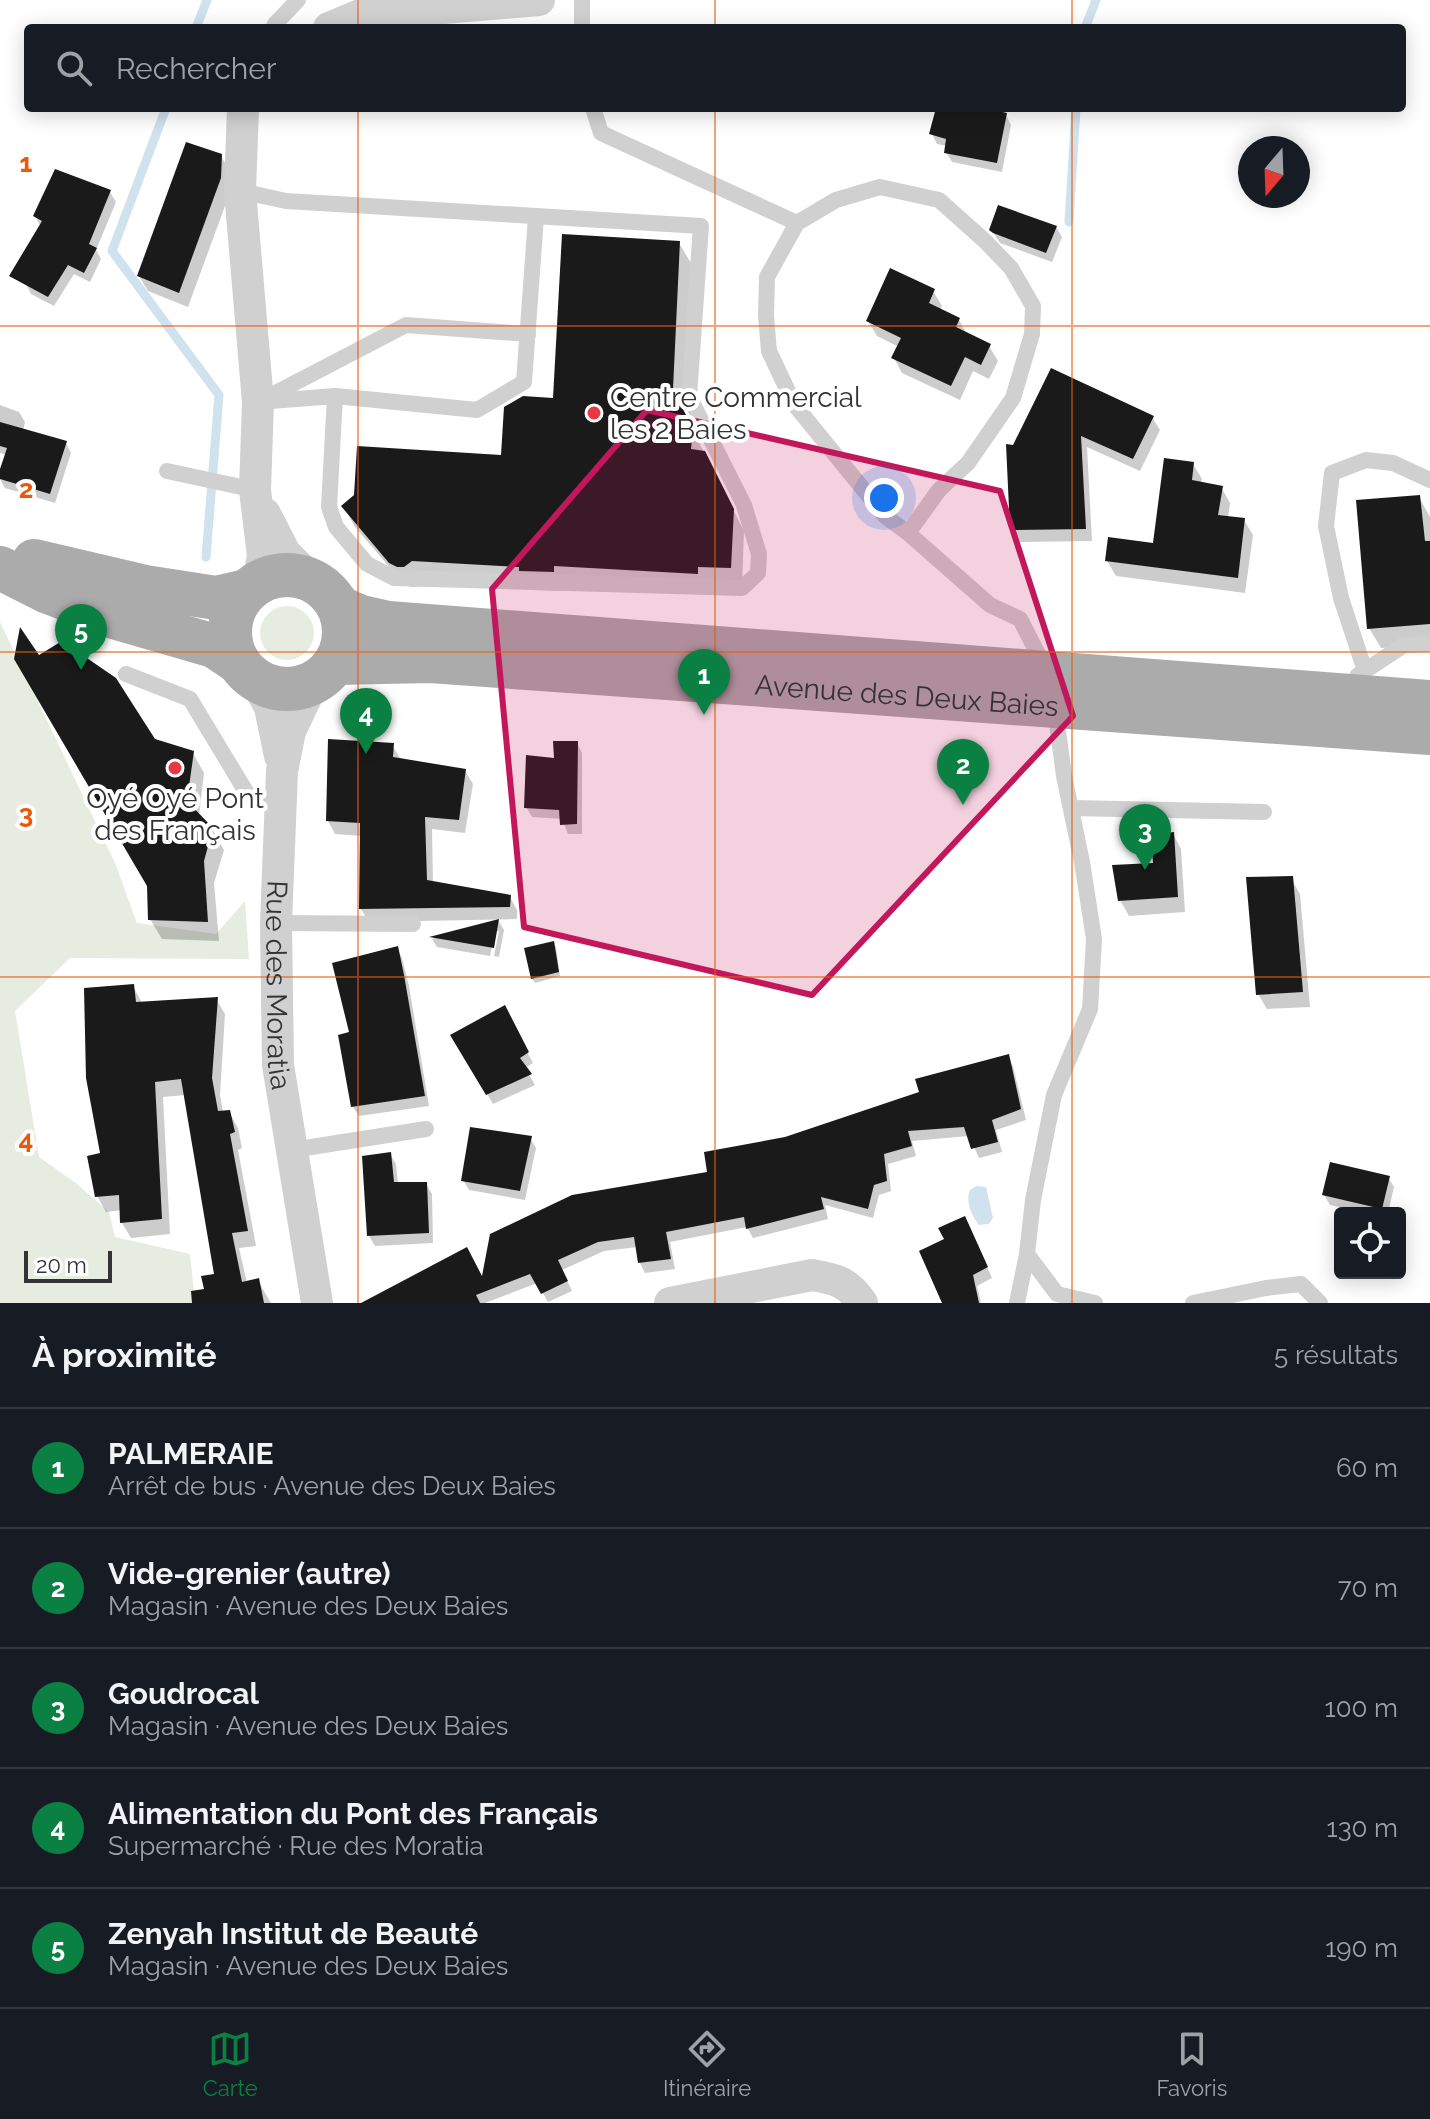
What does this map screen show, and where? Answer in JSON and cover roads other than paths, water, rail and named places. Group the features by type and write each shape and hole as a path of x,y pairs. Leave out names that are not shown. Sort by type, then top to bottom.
{"main road":[{"path":"0,553 145,587 216,598 281,575 297,575 326,594 345,627 344,646 324,674 293,690 273,688 214,646 114,617 48,592 0,568"},
{"path":"246,671 231,646 230,630 232,614 240,599 253,587"},
{"name":"Avenue des Deux Baies","path":"326,594 361,617 388,623 1050,689 1430,733"},
{"name":"Avenue des Deux Baies","path":"324,674 430,661 1050,689 1348,682 1430,702"}],"street":[{"path":"339,24 360,15 539,0"},
{"path":"243,112 240,191 258,402 256,495 263,556 253,587"},
{"path":"256,495 285,553 326,594"},
{"name":"Rue des Moratia","path":"246,671 270,707 282,771"},
{"name":"Rue des Moratia","path":"317,1303 278,1065 276,923 282,771 290,731 324,674"},
{"path":"670,1303 812,1275 835,1279 853,1289 862,1303"}],"lane":[{"path":"275,24 298,0"},
{"path":"582,0 582,24"},
{"path":"594,112 601,133 797,223"},
{"path":"908,533 939,490 968,463 1013,398 1032,334 1033,306 1011,268 939,200 880,187 836,200 797,223 767,277 769,351 794,404 885,516 990,605 1020,619 1042,662 1050,689 1094,939 1090,1009 1054,1095 1017,1303"},
{"path":"240,191 286,201 701,226 689,396 744,505 759,554 758,573 742,588 394,578 367,564 336,527 329,507 335,396"},
{"path":"258,402 335,396 477,410 524,382 536,217"},
{"path":"258,402 406,325 528,334"},
{"path":"1430,480 1393,463 1366,460 1332,473 1326,526 1341,598 1348,682 1404,645 1430,644"},
{"path":"167,471 222,482 256,495"},
{"path":"126,674 190,699 248,795 281,804"},
{"path":"1071,808 1264,812"},
{"path":"276,923 413,924"},
{"path":"292,1150 426,1129"},
{"path":"1027,1254 1057,1294 1095,1303"},
{"path":"1193,1303 1301,1284 1320,1303"}],"water":[{"path":"976,1186 986,1187 993,1218 989,1224 979,1225 970,1209 970,1190"}],"waterway":[{"path":"198,24 207,0"},
{"path":"1087,24 1096,0"},
{"path":"164,112 112,251 219,395 206,557"},
{"path":"1069,222 1076,112"}],"place":[{"name":"Centre Commercial les 2 Baies","path":"594,413"},
{"name":"Zenyah Institut de Beauté","path":"81,670"},
{"name":"PALMERAIE","path":"704,715"},
{"name":"Alimentation du Pont des Français","path":"366,754"},
{"name":"Oyé Oyé Pont des Français","path":"175,768"},
{"name":"Vide-grenier (autre)","path":"963,805"},
{"name":"Goudrocal","path":"1145,870"}]}
